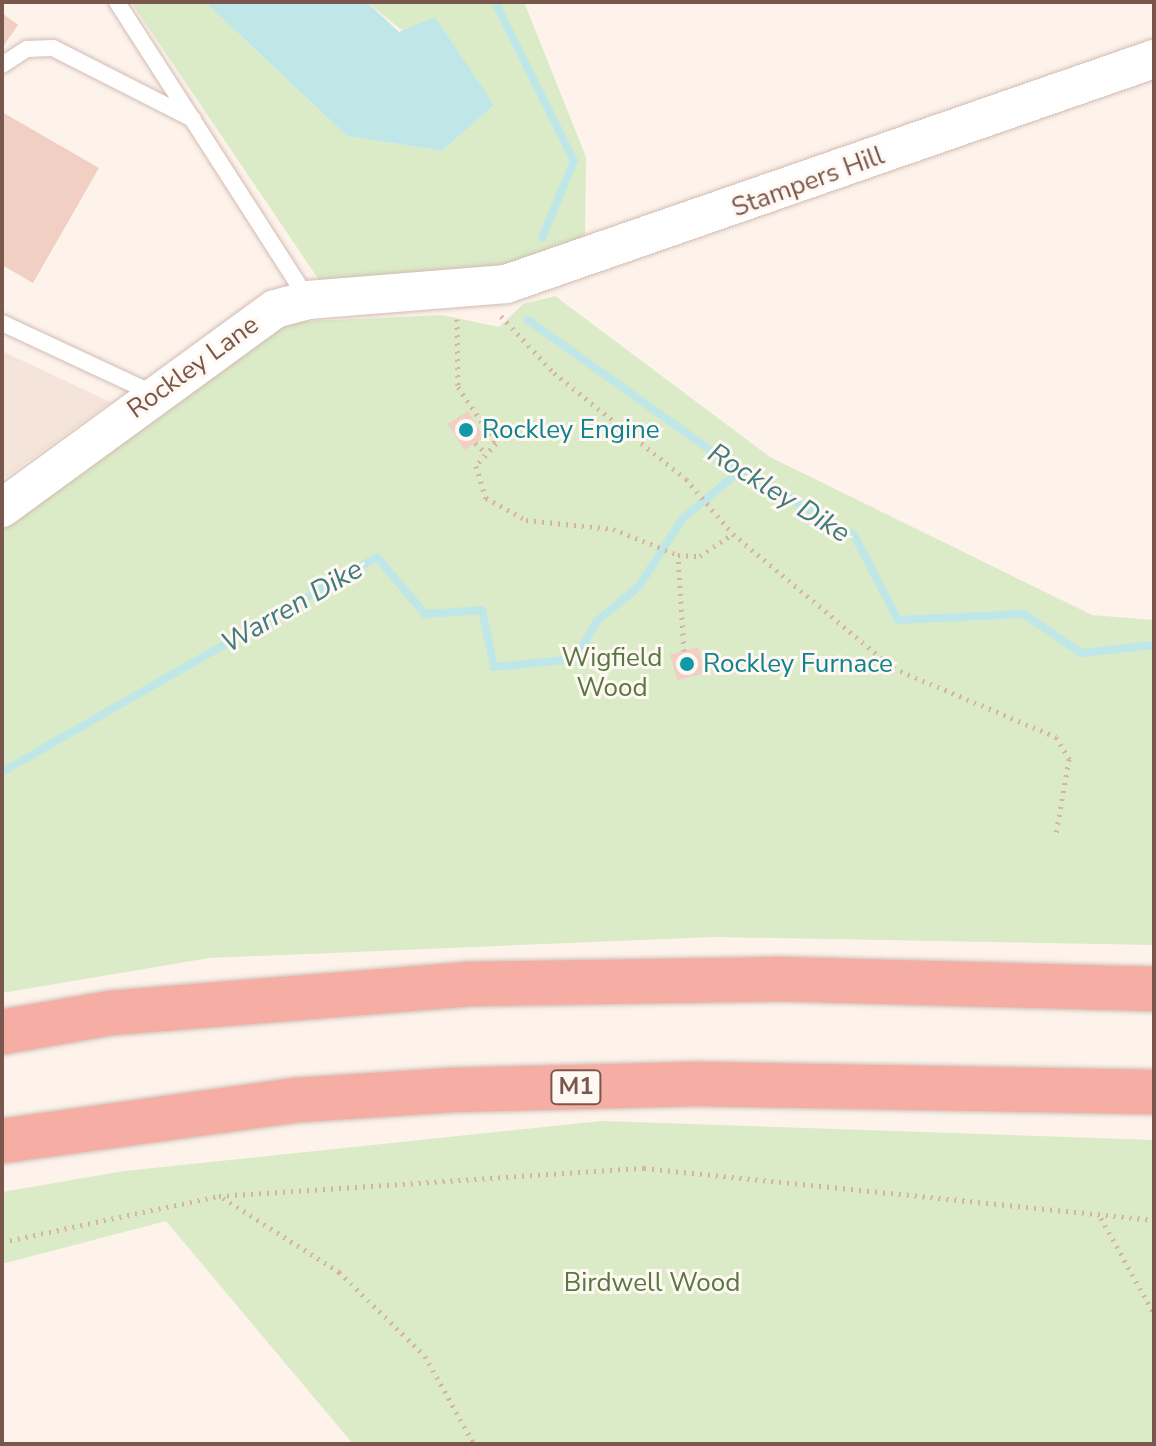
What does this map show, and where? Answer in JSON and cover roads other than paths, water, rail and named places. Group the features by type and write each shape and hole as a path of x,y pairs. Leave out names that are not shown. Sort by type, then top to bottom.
{"highway":[{"path":"2,1032 111,1013 468,984 776,979 1154,989"},
{"name":"M1","path":"2,1141 298,1100 453,1090 696,1084 1154,1092"}],"street":[{"name":"Stampers Hill","path":"468,289 614,251 1154,59"},
{"name":"Rockley Lane","path":"2,508 236,332 308,300 468,289"}],"lane":[{"path":"117,2 198,122 308,300"},
{"path":"2,65 27,49 53,48 198,122"},
{"path":"2,323 154,394"}],"water":[{"path":"205,2 367,2 399,32 435,17 494,105 442,151 347,136"}],"waterway":[{"name":"Rockley Dike","path":"495,2 574,161 542,238"},
{"name":"Rockley Dike","path":"528,320 740,471 854,535 898,620 1024,614 1081,653 1154,645"},
{"name":"Warren Dike","path":"2,772 377,557 425,614 482,610 494,667 576,659 596,622 639,586 683,518 740,471"}],"place":[{"name":"Rockley Engine","path":"466,430"},
{"name":"Rockley Furnace","path":"687,664"}],"park label":[{"name":"Wigfield Wood","path":"612,673"},
{"name":"Birdwell Wood","path":"652,1283"}]}
